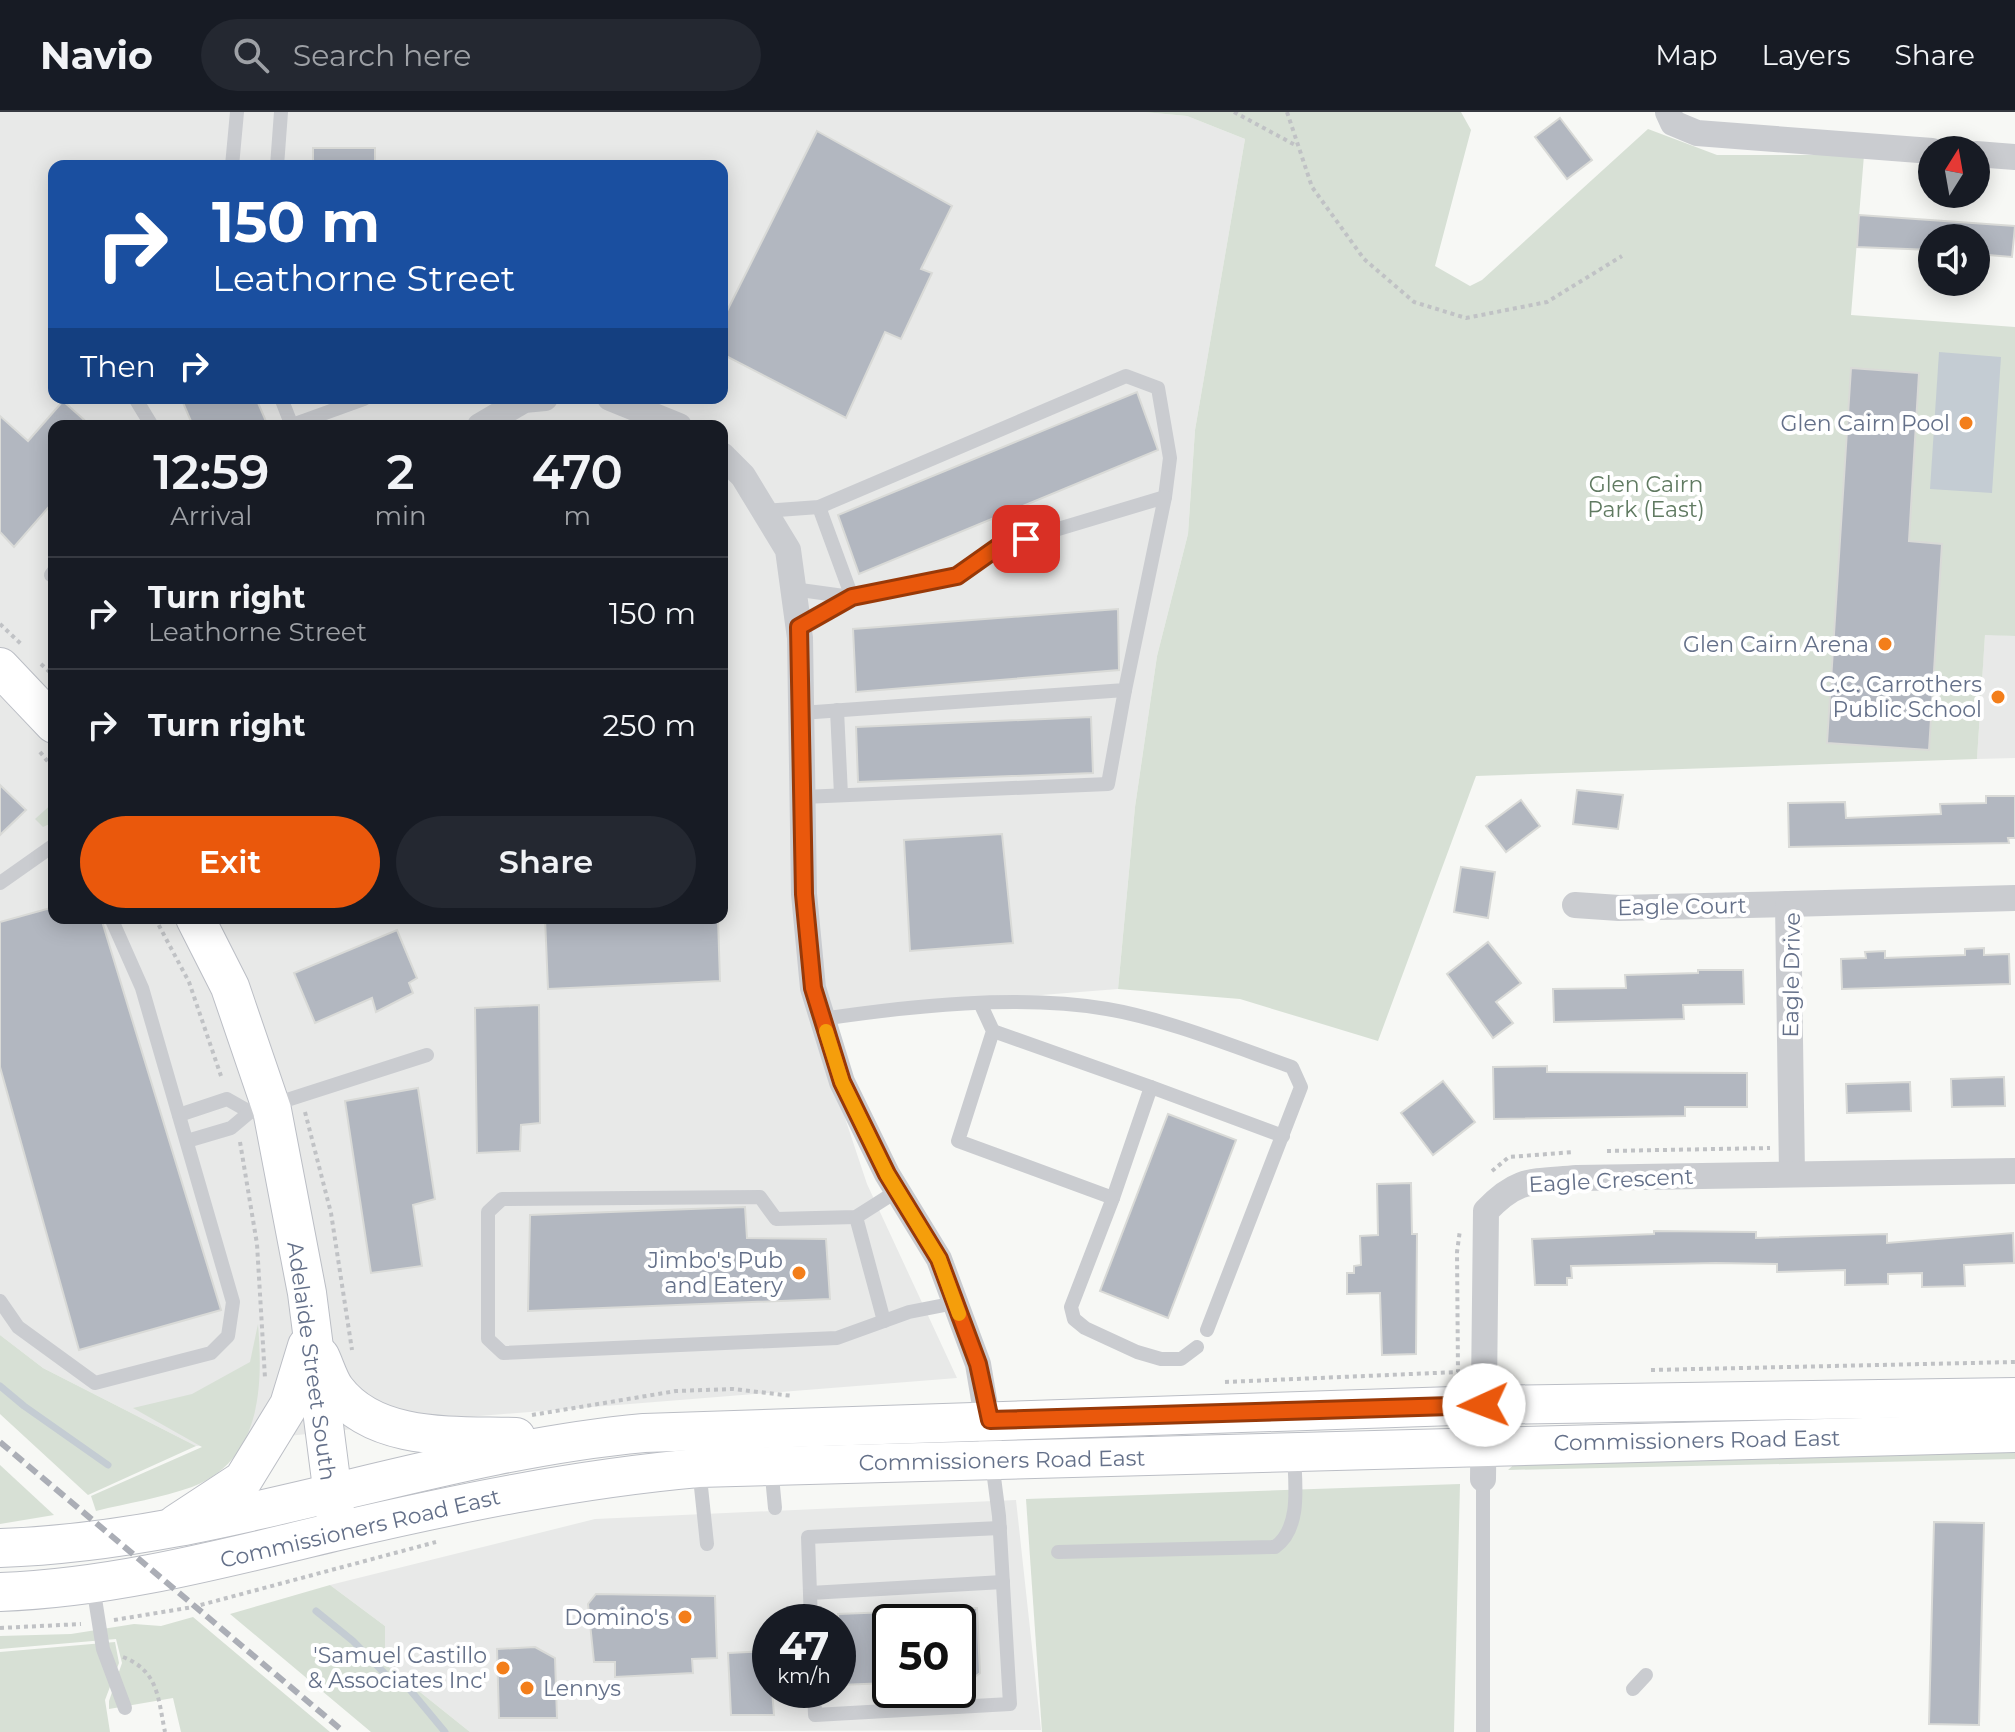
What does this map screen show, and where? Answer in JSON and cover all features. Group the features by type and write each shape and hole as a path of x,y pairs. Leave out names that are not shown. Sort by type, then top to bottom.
{"main road":[{"path":"0,667 48,718"},
{"name":"Adelaide Street South","path":"198,924 230,987 274,1105 307,1293 335,1514"},
{"path":"311,1335 336,1390 370,1419 422,1434 583,1438"},
{"path":"164,1533 243,1480 289,1405 311,1335"},
{"name":"Commissioners Road East","path":"0,1592 179,1569 335,1514 448,1465 583,1438 990,1420 1484,1405 2015,1397"},
{"name":"Commissioners Road East","path":"0,1548 59,1546 514,1493 629,1474 698,1468 1294,1452 1484,1462 2015,1433"}],"street":[{"path":"1668,112 1673,123 1697,133 1918,150"},
{"path":"1990,155 2015,157"},
{"path":"490,420 517,404"},
{"path":"625,404 664,420"},
{"path":"728,461 743,476 788,550 799,627 804,894 813,988 842,1082 897,1191 939,1259 978,1364 990,1420 992,1461"},
{"name":"Eagle Drive","path":"1792,1174 1788,904 2015,898"},
{"name":"Eagle Court","path":"1575,905 1619,908 1788,904"},
{"name":"Eagle Crescent","path":"1484,1462 1486,1211 1506,1189 1524,1183 1577,1178 2015,1171"}],"lane":[{"path":"233,160 237,112"},
{"path":"277,160 281,112"},
{"path":"764,511 819,507 1126,376 1158,388 1170,458 1108,784 803,797"},
{"path":"308,420 351,404"},
{"path":"799,627 852,597 957,576 998,547 1165,497"},
{"path":"819,507 852,597"},
{"path":"793,589 852,597"},
{"path":"801,713 1125,690"},
{"path":"837,710 841,795"},
{"path":"0,883 48,849"},
{"path":"0,1301 18,1327 95,1383 211,1353 228,1336 233,1302 142,988 114,924"},
{"path":"822,1019 870,1012 1014,1003 1107,1009 1292,1067 1301,1087 1207,1330"},
{"path":"981,1005 993,1031 958,1141 1113,1198"},
{"path":"993,1031 1283,1136"},
{"path":"187,1141 231,1128 274,1105 427,1055"},
{"path":"1151,1087 1071,1307 1074,1319 1085,1328 1161,1359 1181,1359 1197,1347"},
{"path":"179,1115 227,1099 274,1105"},
{"path":"897,1191 856,1217 776,1219 760,1197 502,1199 488,1212 488,1339 503,1353 837,1338 909,1312 955,1303"},
{"path":"856,1217 884,1321"},
{"path":"1058,1552 1275,1547 1287,1538 1292,1521 1294,1452"},
{"path":"815,1708 815,1715 1010,1704 1000,1528 992,1461"},
{"path":"1483,1732 1484,1462"},
{"path":"771,1466 775,1508"},
{"path":"698,1468 707,1544"},
{"path":"810,1604 808,1537 1000,1528"},
{"path":"92,1582 103,1649 125,1708"},
{"path":"810,1593 1003,1582"},
{"path":"1633,1689 1646,1675"}],"path":[{"path":"1234,112 1299,147"},
{"path":"1287,112 1312,187 1364,259 1414,302 1466,318 1547,302 1622,256"},
{"path":"158,924 189,982 221,1076"},
{"path":"274,1105 331,1213 353,1360"},
{"path":"240,1142 257,1244 265,1336 264,1381"},
{"path":"1596,1151 1770,1148 1792,1174"},
{"path":"1483,1182 1509,1157 1580,1152"},
{"path":"1214,1385 1227,1381 1458,1372 1457,1252 1461,1220"},
{"path":"1645,1370 2015,1362"},
{"path":"522,1416 676,1391 733,1389 803,1397"},
{"path":"103,1649 135,1662 154,1681 165,1732"}],"shaded area":[{"path":"0,112 1144,112 1187,116 1245,139 1195,430 1188,534 1157,656 1135,807 1118,989 810,1013 867,1184 957,1378 454,1418 196,1446 43,1368 0,1335"},
{"name":"Glen Cairn Pool","path":"1939,352 2001,357 1992,493 1930,489"},
{"name":"C.C. Carrothers Public School","path":"1985,634 2015,636 2015,758 1977,759"},
{"path":"1016,1500 1041,1730 470,1732 385,1664 385,1626 330,1585 595,1519"}],"green space":[{"name":"Glen Cairn Park (East)","path":"1144,112 1461,112 1471,130 1435,266 1470,286 1482,280 1648,129 1717,155 1864,155 1851,315 2015,327 2015,636 1985,635 1977,759 1476,776 1378,1041 1240,999 1118,989 1135,807 1157,656 1188,534 1195,430 1245,139 1187,116"},
{"path":"48,807 48,825 43,827 35,819"},
{"path":"258,1324 258,1396 245,1440 233,1459 215,1475 192,1487 96,1511 91,1496 202,1447 133,1408 192,1394 250,1362"},
{"path":"0,1335 43,1368 196,1446 88,1495 0,1414"},
{"path":"2015,1442 2015,1459 1508,1470 1520,1459"},
{"path":"0,1465 54,1515 0,1524"},
{"path":"1460,1484 1454,1732 1042,1732 1026,1499"},
{"path":"330,1585 385,1626 385,1664 470,1732 371,1732 230,1614"},
{"path":"193,1617 330,1732 181,1732 173,1698 109,1709 122,1663 116,1639 0,1649 0,1636 71,1634 134,1624 161,1626"},
{"path":"115,1642 119,1663 105,1700 110,1732 0,1732 0,1652"}],"building":[{"path":"1560,118 1592,160 1567,179 1535,137"},
{"path":"817,131 952,206 921,269 932,273 901,339 885,332 846,418 728,357 728,309"},
{"path":"313,148 375,148 375,160 313,160"},
{"path":"1859,215 1987,224 1918,224 1918,249 1857,247"},
{"path":"1990,224 2015,226 2012,257 1990,255"},
{"name":"Glen Cairn Arena","path":"1851,368 1919,373 1909,541 1942,544 1929,750 1827,743"},
{"path":"1137,392 1158,450 859,574 838,515"},
{"path":"60,404 66,404 84,420 48,420 48,508 14,547 0,532 0,416 28,441"},
{"path":"184,404 259,404 265,420 190,420"},
{"path":"1118,609 1119,670 856,692 853,629"},
{"path":"1091,717 1093,773 858,782 856,727"},
{"path":"0,785 26,810 0,835"},
{"path":"1577,790 1623,795 1618,829 1573,824"},
{"path":"1986,796 2015,796 2015,838 2008,838 2009,843 1789,847 1788,803 1845,802 1846,818 1941,814 1940,804 1986,803"},
{"path":"1521,800 1540,826 1506,852 1486,826"},
{"path":"1002,834 1013,943 910,951 904,840"},
{"path":"1461,867 1495,872 1488,918 1454,912"},
{"path":"48,909 48,924 103,924 221,1310 79,1350 0,1067 0,922"},
{"path":"545,924 718,924 720,981 548,989"},
{"path":"397,930 417,978 409,983 413,993 376,1012 372,998 315,1023 294,973"},
{"path":"1488,942 1521,983 1496,1002 1513,1023 1493,1038 1447,974"},
{"path":"1984,948 1984,955 2009,954 2010,984 1842,989 1841,959 1866,958 1865,952 1885,951 1885,958 1965,955 1965,949"},
{"path":"1698,970 1743,970 1744,1004 1683,1005 1684,1019 1554,1022 1553,989 1626,988 1625,975 1698,973"},
{"path":"539,1005 540,1123 521,1125 520,1151 477,1153 475,1008"},
{"path":"1547,1066 1547,1072 1747,1073 1747,1107 1685,1107 1685,1116 1494,1119 1493,1067"},
{"path":"2004,1077 2005,1106 1952,1107 1951,1079"},
{"path":"1443,1081 1475,1122 1433,1155 1401,1113"},
{"path":"1910,1082 1911,1111 1847,1113 1846,1084"},
{"path":"418,1088 435,1199 413,1205 422,1266 371,1273 345,1101"},
{"path":"1168,1114 1236,1140 1168,1318 1100,1291"},
{"path":"1411,1183 1412,1234 1417,1234 1416,1354 1382,1355 1380,1293 1347,1294 1347,1273 1354,1273 1354,1266 1361,1265 1360,1236 1378,1235 1377,1184"},
{"path":"745,1207 747,1238 826,1239 830,1299 528,1311 530,1215"},
{"path":"1654,1231 1756,1232 1756,1238 1887,1234 1887,1243 2013,1233 2014,1263 1964,1265 1965,1286 1922,1287 1922,1273 1888,1274 1888,1284 1845,1285 1845,1270 1777,1272 1777,1264 1716,1263 1571,1266 1572,1278 1567,1278 1567,1285 1535,1285 1532,1239 1654,1234"},
{"path":"1934,1522 1984,1523 1979,1725 1929,1724"},
{"path":"596,1594 715,1596 717,1658 692,1659 693,1673 615,1677 615,1662 594,1662 588,1604"},
{"path":"976,1608 977,1608 980,1673 976,1676"},
{"path":"856,1613 872,1613 872,1684 856,1684"},
{"name":"Lennys","path":"535,1647 555,1658 557,1718 499,1718 497,1649"},
{"path":"752,1652 752,1708 773,1708 774,1715 731,1715 728,1653"}],"waterway":[{"path":"0,1386 108,1465"},
{"path":"316,1611 353,1641 393,1682 406,1685 445,1732"}],"railway":[{"path":"0,1442 344,1732"}],"slow traffic":[{"path":"826,1031 842,1082 887,1174 939,1259 959,1314"}],"place":[{"name":"Glen Cairn Pool","path":"1966,423"},
{"name":"Glen Cairn Arena","path":"1885,644"},
{"name":"C.C. Carrothers Public School","path":"1998,697"},
{"name":"Jimbo's Pub and Eatery","path":"799,1273"},
{"name":"Domino's","path":"685,1617"},
{"name":"'Samuel Castillo & Associates Inc'","path":"503,1668"},
{"name":"Lennys","path":"527,1688"}],"route":[{"path":"1026,539 998,547 957,576 852,597 799,627 804,894 813,988 842,1082 887,1174 939,1259 978,1364 990,1420 1484,1405"}]}
